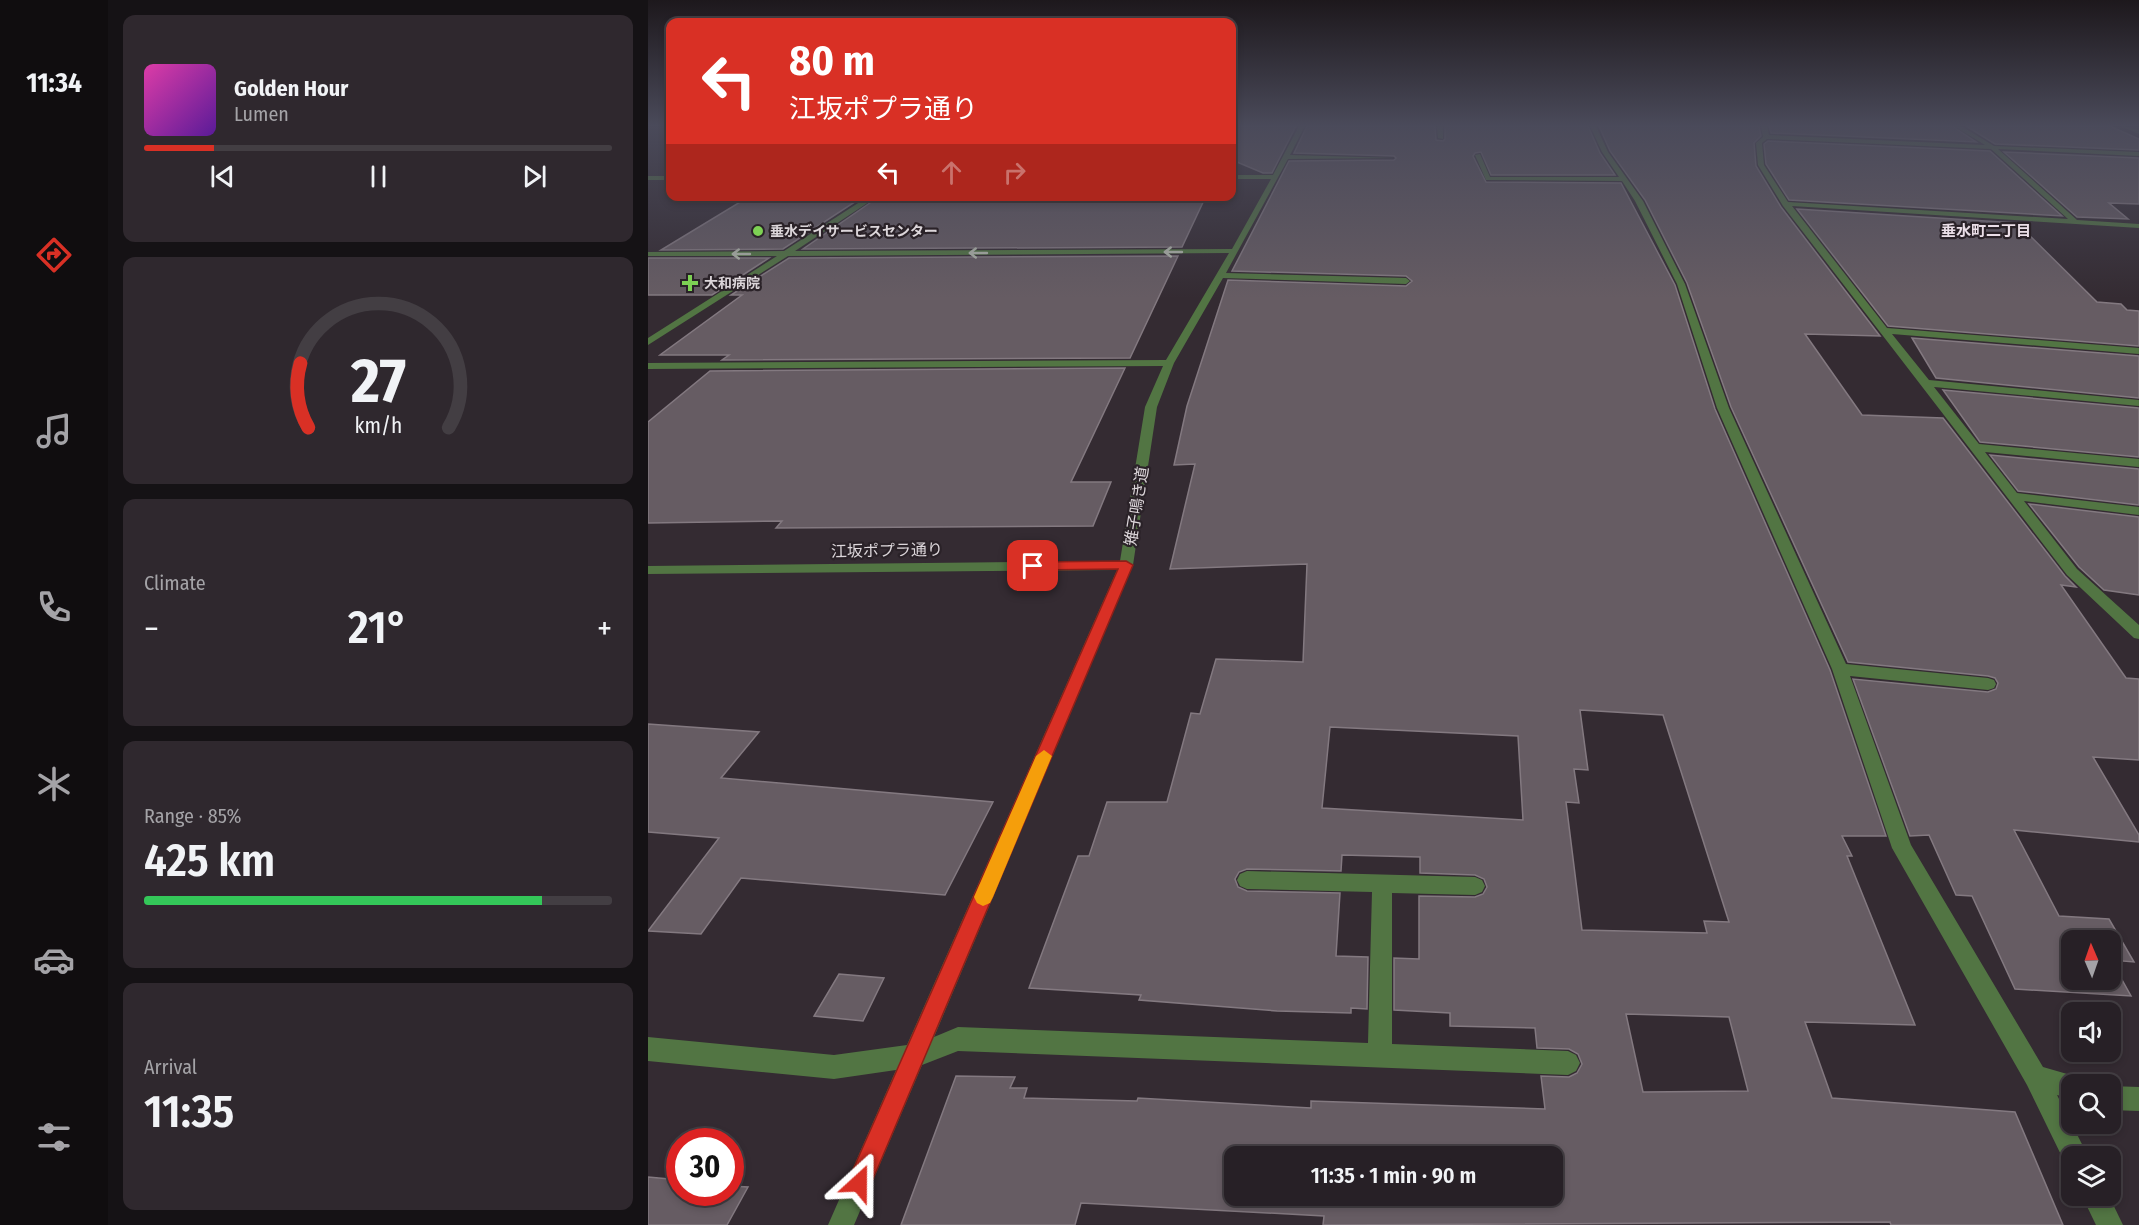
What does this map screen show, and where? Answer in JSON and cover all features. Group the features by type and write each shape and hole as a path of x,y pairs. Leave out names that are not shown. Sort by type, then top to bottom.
{"street":[{"name":"雉子鳴き道","path":"841,1225 1126,565 1151,407 1169,363 1272,183"},
{"path":"1627,183 1639,201 1680,284 1723,408 1840,669 1902,848 2035,1077 2070,1146"},
{"path":"1773,183 1882,330 2072,572 2139,634"},
{"path":"2032,183 2075,222"},
{"path":"648,342 867,201"},
{"path":"1786,204 2139,226"},
{"path":"648,254 1232,251"},
{"path":"1219,275 1406,281"},
{"path":"1882,330 2139,351"},
{"path":"648,366 1169,363"},
{"path":"1923,383 2139,403"},
{"path":"1973,447 2139,463"},
{"path":"2012,496 2139,511"},
{"name":"江坂ポプラ通り","path":"648,570 1126,565"},
{"path":"1840,669 1988,684"},
{"path":"1247,880 1475,886"},
{"path":"1380,1055 1382,883"},
{"path":"648,1049 834,1067 915,1056 958,1039 1568,1063"},
{"path":"2035,1077 2061,1084"},
{"path":"2121,1099 2139,1100"},
{"path":"2100,1206 2110,1225"}],"building":[{"path":"1278,183 1621,183 1675,285 1715,409 1830,670 1886,836 1842,836 1852,856 1847,856 1915,1025 1805,1022 1832,1098 2015,1112 2063,1225 1891,1225 1890,1222 1323,1225 1324,1216 1081,1203 1075,1225 901,1225 956,1076 1015,1077 1010,1088 1027,1088 1024,1098 1137,1101 1138,1098 1311,1108 1311,1101 1545,1109 1541,1076 1569,1077 1577,1073 1582,1064 1578,1054 1569,1049 1537,1048 1535,1028 1450,1026 1450,1013 1394,1010 1394,958 1419,959 1419,896 1475,897 1483,894 1487,887 1484,879 1475,875 1420,873 1420,857 1342,855 1341,871 1247,869 1239,872 1235,879 1238,887 1247,891 1340,893 1336,956 1368,957 1367,1009 1351,1008 1351,1013 1277,1011 1139,1000 1141,995 1029,988 1078,856 1089,856 1107,802 1167,802 1191,713 1200,714 1216,659 1303,662 1307,564 1170,569 1195,464 1174,465 1187,406 1228,280 1406,286 1412,281 1406,276 1232,271","holes":["1580,710 1663,715 1729,922 1704,921 1707,933 1582,930 1566,802 1579,803 1574,769 1588,770","1330,727 1518,736 1523,820 1322,808","1626,1014 1729,1017 1748,1091 1643,1092"]},
{"path":"1633,183 1766,183 1781,207 1880,336 1805,334 1862,415 1943,418 2065,576 2076,587 2061,585 2126,678 2139,679 2139,760 2093,757 2139,835 2139,842 2014,830 2059,916 2109,919 2115,930 2061,930 2061,990 2121,990 2121,978 2131,996 2015,989 1972,896 1956,895 1929,835 1910,836 1853,679 1988,692 1996,689 1998,683 1995,678 1988,676 1848,662 1731,407 1687,283 1645,200"},
{"path":"1778,183 2026,183 2062,216 1789,200"},
{"path":"2039,183 2139,183 2139,204 2109,203 2128,219 2077,217"},
{"path":"742,201 856,201 783,249 661,250"},
{"path":"873,201 1204,201 1182,247 803,249"},
{"path":"1797,209 2017,223 2097,302 2121,304 2127,310 2139,311 2139,346 1888,326"},
{"path":"1178,256 1130,358 722,360 729,355 660,355 742,295 731,295 789,258"},
{"name":"大和病院","path":"648,258 769,258 712,295 648,295"},
{"path":"1912,338 2139,356 2139,398 1936,378"},
{"path":"1125,368 1071,482 1111,482 1093,526 776,528 782,521 648,523 648,422 710,371"},
{"path":"1943,390 2139,408 2139,457 1980,442"},
{"path":"1990,455 2139,469 2139,505 2018,491"},
{"path":"2029,504 2139,517 2139,595 2104,590 2079,567"},
{"path":"648,724 759,732 721,778 993,802 945,895 741,878 701,934 648,931 719,838 648,832"},
{"path":"2121,940 2134,962 2121,961"},
{"path":"839,974 884,978 863,1021 814,1016"},
{"path":"648,1177 666,1179 666,1206 738,1206 727,1225 648,1225"}],"slow traffic":[{"path":"983,897 1044,756"}],"place":[{"name":"垂水デイサービスセンター","path":"758,231"},
{"name":"大和病院","path":"690,283"}],"district":[{"name":"垂水町二丁目","path":"1986,231"}],"route":[{"path":"859,1183 1126,565 1033,566"}]}
